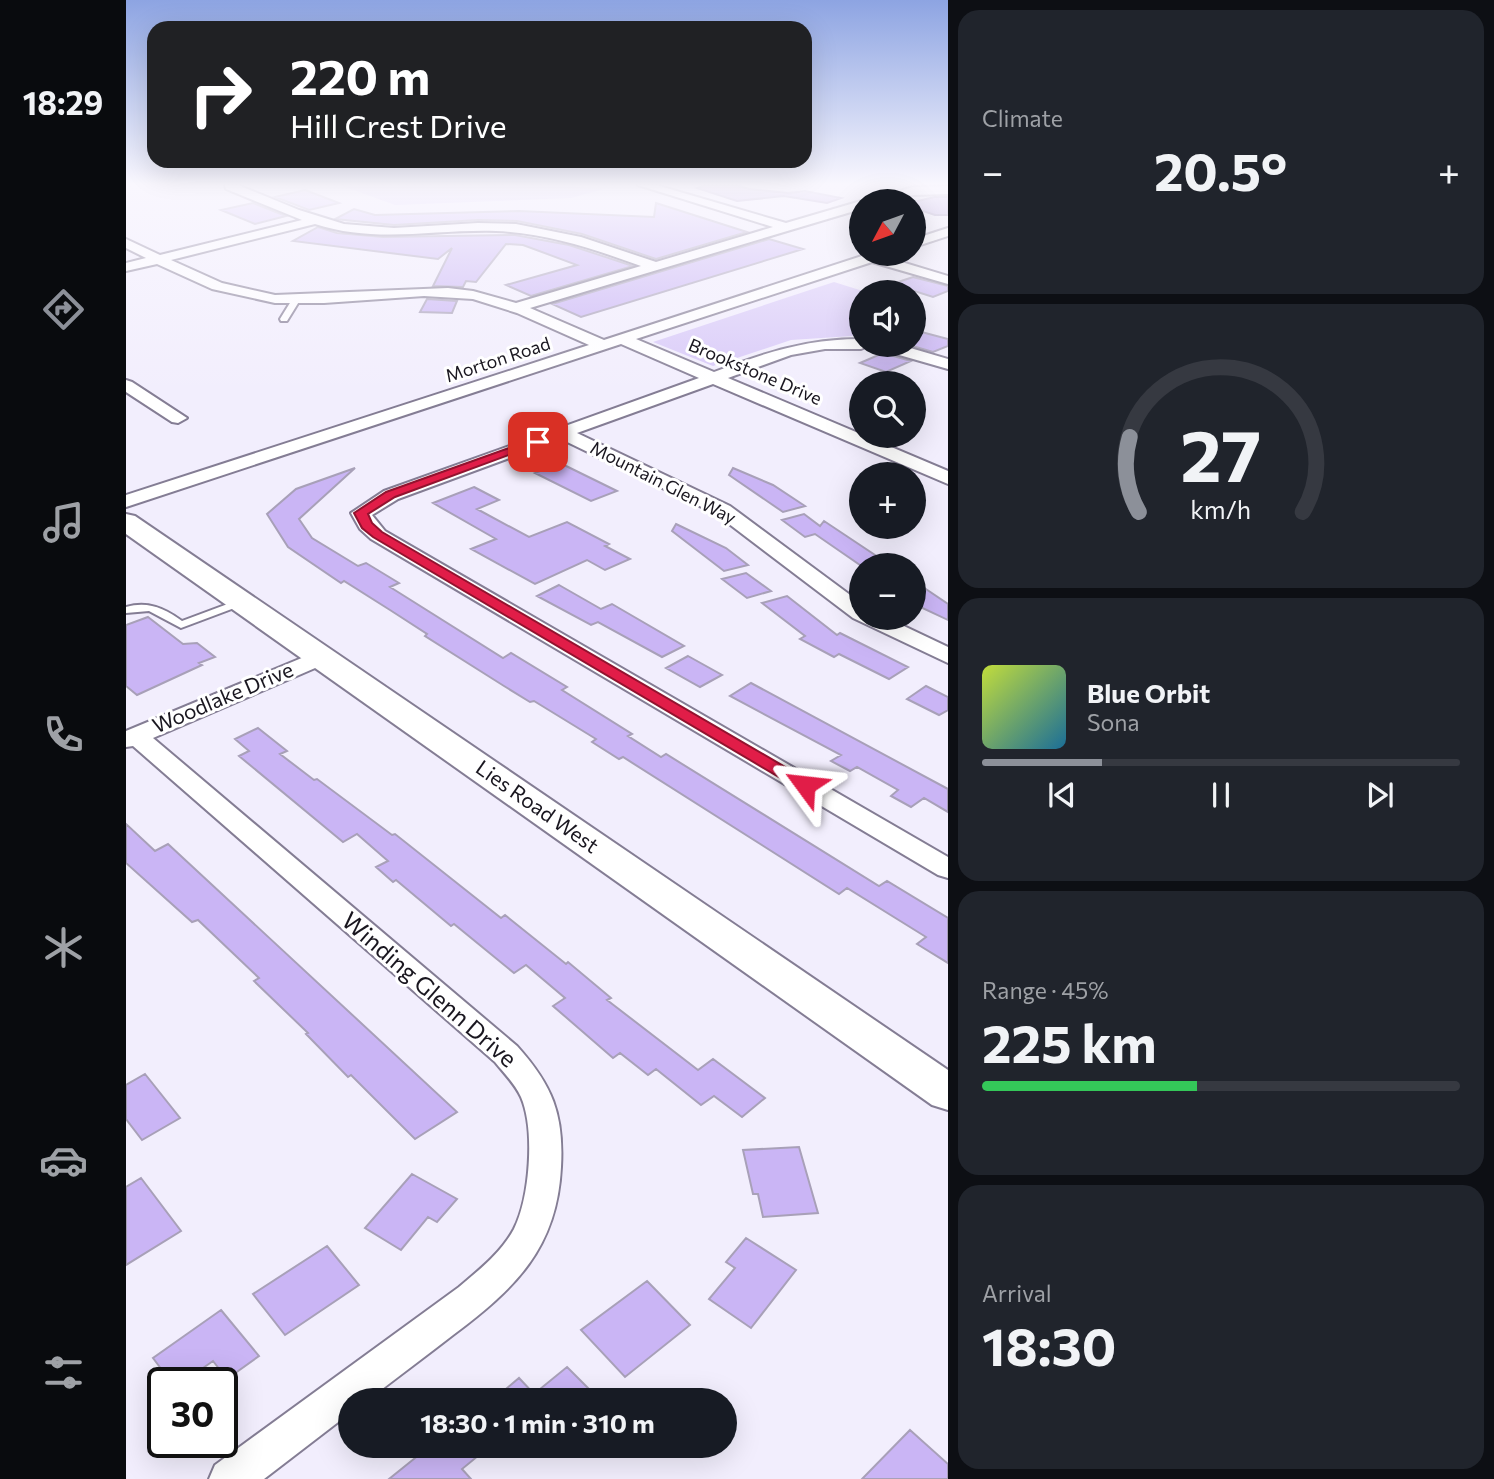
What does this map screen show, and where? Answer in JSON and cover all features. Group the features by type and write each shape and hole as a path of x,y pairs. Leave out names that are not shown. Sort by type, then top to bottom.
{"street":[{"path":"149,254 235,292 296,300 438,291 475,295 603,345"},
{"path":"126,267 180,254"},
{"path":"619,254 655,266"},
{"path":"514,309 695,254"},
{"name":"Morton Road","path":"126,501 849,264"},
{"path":"908,266 948,280"},
{"name":"Brookstone Drive","path":"622,339 948,478"},
{"path":"849,344 795,348 391,495 361,513 367,525 378,535 948,869"},
{"path":"926,357 948,364"},
{"path":"126,385 178,418"},
{"name":"Mountain Glen Way","path":"563,433 723,510 849,604"},
{"name":"Lies Road West","path":"126,522 946,1089"},
{"path":"895,630 948,656"},
{"name":"Woodlake Drive","path":"129,734 321,657"},
{"name":"Winding Glenn Drive","path":"129,734 506,1054 532,1088 547,1130 541,1204 520,1249 503,1271 472,1299 230,1479"}],"lane":[{"path":"284,319 296,300"},
{"path":"126,610 142,605 158,609 181,625 241,603"}],"shaded area":[{"path":"834,282 849,287 849,336 791,340 713,366 653,342"}],"building":[{"path":"398,254 444,254 438,259"},
{"path":"449,254 498,254 476,282 466,281 463,287 433,286"},
{"path":"547,254 596,254 633,266 531,296 506,285 577,265"},
{"path":"641,254 673,254 656,259"},
{"path":"719,254 787,254 581,317 552,304"},
{"path":"913,277 925,280 904,280"},
{"path":"926,280 948,286 948,291 933,297 926,295"},
{"path":"427,299 457,301 452,313 420,312"},
{"path":"926,333 948,339 948,346 933,352 926,350"},
{"path":"874,357 897,357 911,361 888,371 860,363"},
{"path":"560,463 617,491 591,501 535,473"},
{"path":"355,468 299,519 312,538 358,566 366,563 399,583 390,587 503,658 511,653 567,687 562,690 632,734 628,736 661,757 666,754 879,886 887,881 948,918 948,963 917,944 926,937 847,888 839,894 623,757 619,759 592,742 596,739 504,686 425,636 427,634 390,610 344,581 341,583 288,547 267,514 296,489"},
{"path":"733,468 773,485 805,506 783,512 729,475"},
{"path":"474,487 499,500 477,509 529,537 567,522 609,544 605,546 630,559 605,570 587,560 535,584 471,549 496,539 433,503"},
{"path":"804,514 820,526 824,521 872,553 849,553 849,557 815,534 805,537 782,520"},
{"path":"676,524 726,548 748,565 724,571 672,531"},
{"path":"746,573 771,591 747,598 722,579"},
{"path":"559,585 601,609 612,604 684,646 662,657 598,622 591,625 537,596"},
{"path":"926,589 948,604 948,620 926,610"},
{"path":"787,596 837,635 840,633 908,667 889,679 839,654 834,657 800,639 805,636 762,603"},
{"path":"148,617 183,644 197,643 215,657 137,695 126,686 126,625"},
{"path":"688,656 722,675 700,687 666,668"},
{"path":"751,683 948,789 948,812 924,798 911,807 891,796 898,790 857,767 850,771 831,761 841,755 730,696"},
{"path":"926,686 948,697 948,710 939,715 907,699"},
{"path":"258,728 287,751 280,754 392,835 395,834 501,918 505,915 566,964 568,962 611,998 607,1000 698,1070 713,1059 765,1098 742,1117 714,1096 701,1105 656,1069 648,1075 620,1053 613,1058 553,1006 565,998 526,965 514,973 454,924 451,926 396,880 393,882 376,867 388,861 357,834 343,842 239,756 249,751 235,739"},
{"path":"126,824 155,851 168,844 457,1112 415,1139 351,1075 348,1077 306,1034 308,1033 254,981 259,978 198,920 192,922 126,863"},
{"path":"145,1074 180,1118 142,1140 126,1119 126,1085"},
{"path":"799,1147 818,1213 763,1217 758,1194 753,1194 743,1150"},
{"path":"412,1174 457,1199 437,1222 428,1217 401,1250 365,1228"},
{"path":"141,1178 181,1231 126,1265 126,1187"},
{"path":"746,1238 796,1270 751,1328 709,1299 735,1268 726,1262"},
{"path":"327,1246 359,1285 285,1335 253,1294"},
{"path":"647,1281 690,1325 625,1377 581,1330"},
{"path":"221,1310 259,1356 238,1371 238,1367 218,1367 213,1361 204,1367 160,1367 153,1358"},
{"path":"567,1367 588,1388 541,1388"},
{"path":"519,1378 528,1388 507,1388"},
{"path":"910,1430 948,1464 948,1479 862,1479"},
{"path":"415,1458 475,1458 462,1469 471,1479 389,1479"}],"route":[{"path":"538,442 380,499 361,513 370,529 378,535 805,785"}]}
